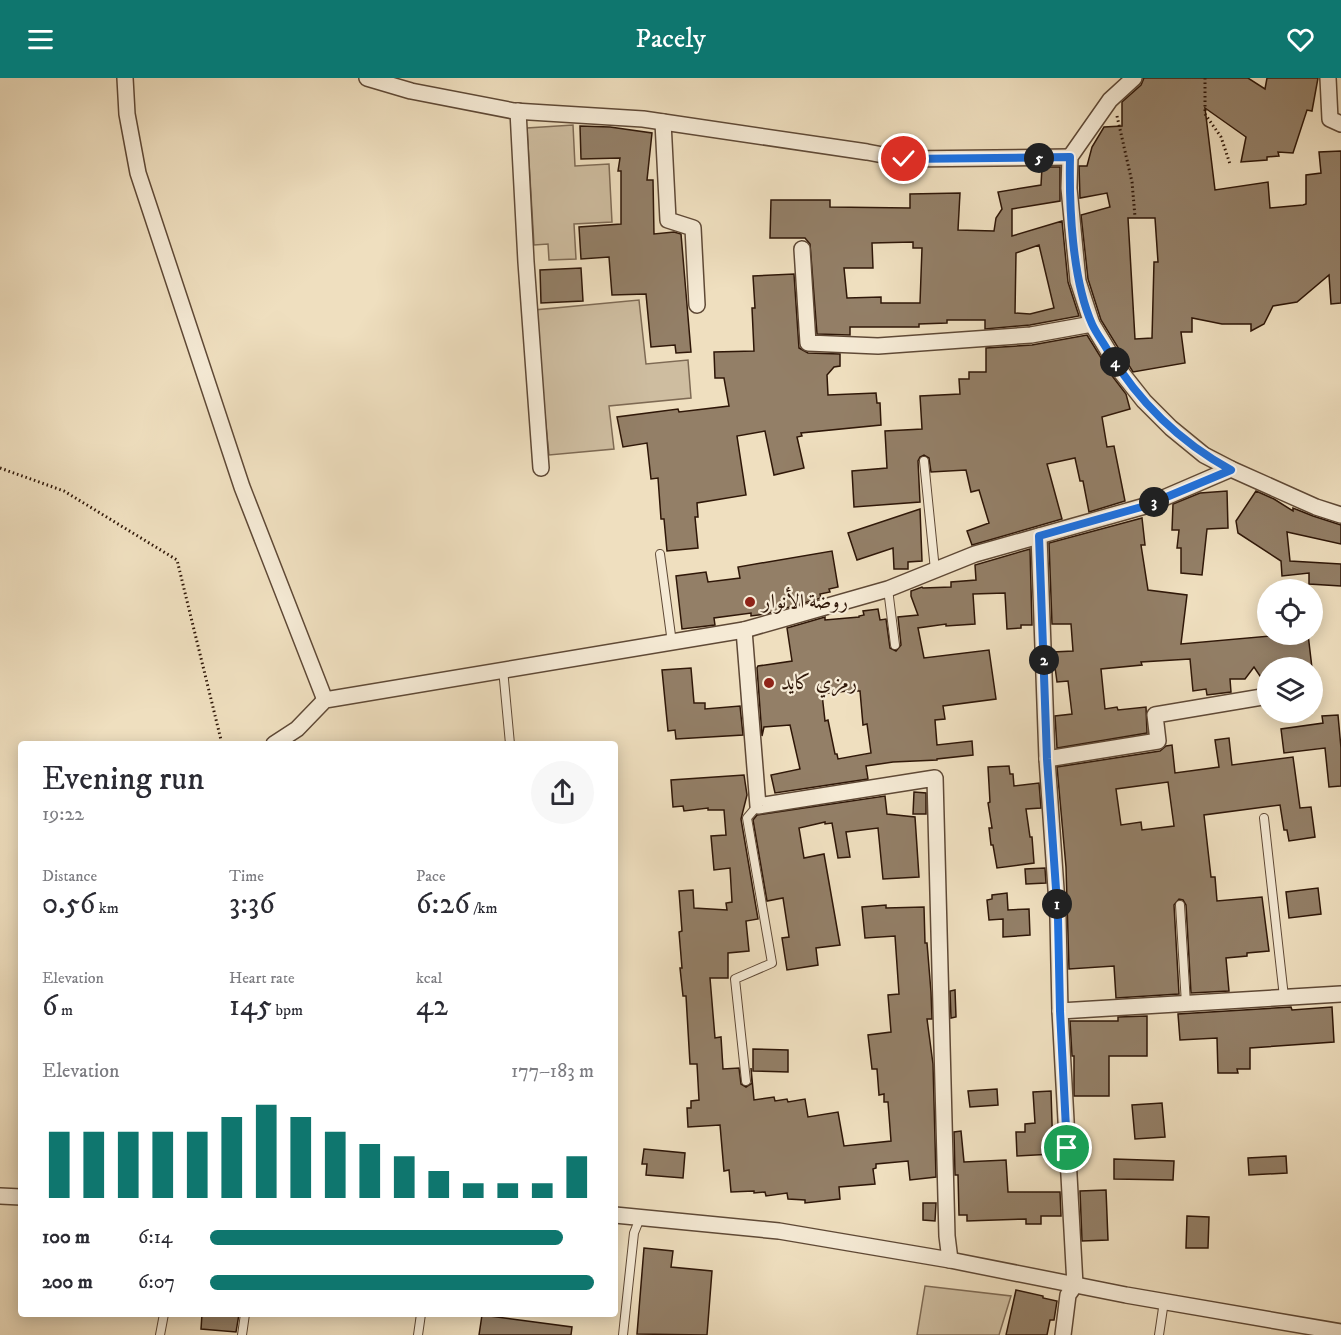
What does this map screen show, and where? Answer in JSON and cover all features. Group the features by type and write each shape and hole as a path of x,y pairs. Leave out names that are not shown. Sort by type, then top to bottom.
{"street":[{"path":"125,78 127,114 138,172 145,195 242,487 325,700"},
{"path":"367,78 411,91 518,111 663,122 904,159 1070,157"},
{"path":"1134,78 1110,100 1070,157 1069,188 1078,281 1092,324 1120,372 1144,401 1171,428 1204,455 1231,470 1316,507 1341,515"},
{"path":"1328,78 1330,119 1341,124"},
{"path":"518,111 541,468"},
{"path":"663,122 668,220 693,228 697,305"},
{"path":"802,249 808,343 878,346 1031,335 1092,324"},
{"path":"279,741 297,729 325,700 744,630 888,589 975,554 1145,506 1231,470"},
{"path":"1039,536 1047,759 1058,918 1060,1011 1075,1285 1068,1295 1063,1335"},
{"path":"744,630 758,805 935,778 947,1236 950,1260"},
{"path":"1047,759 1158,741 1155,715 1257,698"},
{"path":"1060,1011 1341,994"},
{"path":"0,1196 18,1197"},
{"path":"618,1215 779,1231 1341,1332"}],"lane":[{"path":"924,461 935,570"},
{"path":"660,554 672,643"},
{"path":"888,589 895,645"},
{"path":"502,669 510,741"},
{"path":"746,1081 735,979 772,963 747,818 758,805"},
{"path":"1264,818 1284,997"},
{"path":"1180,905 1186,1004"},
{"path":"623,1335 634,1233 640,1218"},
{"path":"1159,1335 1163,1308 1169,1302"},
{"path":"160,1335 163,1317"},
{"path":"242,1335 245,1317"},
{"path":"418,1335 421,1317"}],"path":[{"path":"1205,78 1205,114 1221,137 1230,164"},
{"path":"1110,100 1117,115 1132,182 1135,217"},
{"path":"0,468 64,491 177,560 221,741"}],"shaded area":[{"path":"573,125 575,166 609,164 612,222 574,224 576,259 549,260 548,244 534,245 527,128"},
{"path":"639,300 646,364 688,360 691,398 609,406 614,449 549,455 534,310"},
{"path":"925,1286 1011,1296 999,1335 917,1335"}],"building":[{"path":"1144,78 1248,78 1265,89 1267,78 1318,78 1312,111 1307,110 1293,153 1278,152 1279,156 1267,157 1267,160 1241,162 1246,137 1205,108 1215,190 1268,182 1270,208 1306,204 1306,175 1321,173 1319,152 1341,151 1341,303 1331,304 1329,275 1297,302 1273,306 1264,324 1251,331 1251,324 1222,324 1192,318 1192,332 1181,332 1185,363 1133,372 1101,320 1088,279 1081,215 1110,207 1107,193 1080,198 1079,166 1087,166 1092,147 1104,127 1122,126 1122,102 1141,85","holes":["1128,218 1155,218 1158,262 1154,262 1152,338 1135,339"]},
{"path":"580,126 610,127 652,133 647,180 653,180 654,234 674,232 681,234 691,352 676,353 675,345 651,347 646,294 612,295 609,257 581,259 579,227 621,224 621,171 618,171 620,158 581,159"},
{"path":"1042,167 1060,167 1060,201 1012,209 1012,236 1062,221 1068,282 1079,316 1030,325 985,329 985,320 947,320 947,323 919,324 919,327 850,327 850,335 817,334 810,244 805,238 770,238 771,200 830,200 830,207 910,208 910,194 960,193 958,230 994,231 996,218 1002,209 998,192 1041,185","holes":["913,242 913,248 922,248 920,303 881,303 881,297 847,298 844,268 873,268 872,243","1039,245 1054,308 1030,314 1015,313 1016,253"]},
{"path":"581,268 583,301 541,303 540,270"},
{"path":"794,274 799,348 808,353 840,354 840,366 834,367 827,375 828,395 876,393 877,403 880,403 881,425 801,433 802,436 797,437 804,468 774,475 765,431 737,436 746,495 697,503 698,517 695,517 698,548 667,551 664,519 661,519 658,478 651,479 647,443 623,447 617,417 678,409 679,412 729,406 724,378 715,378 714,352 754,351 753,276"},
{"path":"1087,335 1126,394 1130,409 1102,417 1107,447 1114,446 1125,501 1089,512 1083,481 1080,481 1075,458 1047,464 1062,519 972,545 967,531 989,523 979,490 971,492 966,470 931,472 929,458 924,455 918,461 920,502 854,507 852,471 887,468 885,431 922,429 920,396 960,394 959,379 969,379 969,372 986,372 986,348 1032,345"},
{"path":"1227,491 1228,528 1207,529 1202,575 1181,573 1181,548 1177,548 1179,530 1172,530 1173,504 1200,493"},
{"path":"1256,491 1293,511 1293,508 1341,525 1341,544 1287,532 1290,561 1341,564 1341,586 1323,585 1323,579 1309,579 1309,573 1282,576 1281,561 1238,533 1236,521"},
{"path":"920,509 922,561 908,562 908,569 894,569 893,548 857,560 848,533"},
{"path":"1142,518 1145,545 1141,545 1148,590 1187,595 1181,644 1257,637 1257,645 1309,645 1311,657 1257,657 1257,672 1254,667 1245,679 1230,679 1231,692 1207,695 1206,689 1193,691 1190,659 1141,662 1142,665 1101,669 1105,709 1146,707 1147,733 1057,748 1055,716 1072,714 1068,681 1057,682 1053,652 1073,651 1071,624 1052,624 1049,543"},
{"path":"1030,549 1032,625 1007,629 1005,593 973,594 975,624 946,626 946,624 918,628 924,658 989,650 996,699 943,706 945,719 935,720 937,745 972,741 973,755 866,766 868,779 775,793 771,775 800,769 790,725 764,727 762,736 757,668 792,661 787,628 825,617 825,620 859,617 864,615 863,611 878,609 880,620 886,619 890,648 896,651 901,645 898,617 918,615 911,591 922,587 951,587 951,582 976,580 975,565","holes":["860,691 863,725 867,724 871,753 838,759 828,720 825,721 822,694"]},
{"path":"832,551 838,587 820,594 821,598 766,614 751,616 751,613 714,618 715,625 682,629 676,576 706,572 708,582 740,578 738,567"},
{"path":"691,668 694,703 705,703 705,709 740,706 743,735 676,739 675,730 668,731 662,670"},
{"path":"1338,715 1341,786 1329,787 1325,748 1284,753 1281,729 1323,723 1323,716"},
{"path":"1229,738 1232,765 1293,757 1300,808 1311,807 1315,837 1289,841 1287,830 1284,830 1280,805 1204,815 1211,877 1215,877 1217,901 1262,897 1269,951 1226,958 1229,991 1191,993 1186,905 1183,900 1179,899 1174,905 1179,994 1116,998 1114,966 1069,969 1066,867 1057,767 1160,751 1172,745 1175,773 1219,767 1215,740","holes":["1168,782 1174,826 1142,830 1141,822 1121,825 1116,789"]},
{"path":"1009,766 1010,774 1013,774 1014,786 1039,783 1041,808 1026,809 1030,837 1032,837 1034,863 997,868 989,828 992,828 988,803 990,802 988,767"},
{"path":"744,775 747,795 741,819 758,919 746,921 749,951 728,953 728,978 710,978 715,1038 721,1037 723,1069 739,1068 741,1084 746,1087 752,1083 751,1068 754,1100 774,1097 775,1101 787,1099 788,1102 805,1099 808,1117 838,1112 844,1146 891,1141 888,1102 884,1102 884,1094 879,1095 877,1069 872,1069 868,1035 891,1032 888,995 899,994 895,936 865,938 862,907 886,905 886,908 924,907 925,943 927,943 931,992 932,1019 927,1019 933,1064 936,1177 910,1180 908,1161 876,1164 876,1168 873,1169 875,1184 839,1187 840,1199 805,1203 805,1200 788,1199 787,1193 766,1196 765,1192 731,1192 729,1170 724,1171 720,1125 688,1127 687,1108 691,1108 691,1101 699,1100 697,1064 690,1064 686,996 683,996 680,968 682,968 679,932 682,931 679,891 693,890 694,908 727,910 726,903 732,902 730,868 714,870 711,836 726,835 724,810 708,810 708,808 684,811 683,806 673,807 671,780"},
{"path":"914,792 926,793 926,814 913,814"},
{"path":"885,796 887,814 915,817 919,877 883,879 878,828 846,832 850,857 838,858 832,823 825,824 825,822 799,828 804,858 824,854 840,945 816,948 818,965 787,970 782,938 789,937 783,898 767,901 753,820 757,815"},
{"path":"1045,868 1046,883 1026,884 1025,869"},
{"path":"1318,888 1321,914 1289,918 1286,892"},
{"path":"1007,893 1008,910 1029,909 1030,935 1003,937 1003,919 989,920 987,900 992,899 992,895"},
{"path":"955,990 956,1017 951,1018 950,991"},
{"path":"1291,1007 1292,1010 1332,1007 1334,1042 1250,1048 1250,1069 1237,1069 1238,1073 1218,1073 1217,1038 1180,1040 1178,1014"},
{"path":"1147,1016 1147,1056 1109,1056 1109,1096 1074,1096 1074,1056 1072,1056 1070,1021 1118,1021 1118,1017"},
{"path":"753,1049 788,1050 788,1072 753,1071"},
{"path":"997,1089 998,1105 970,1107 968,1091"},
{"path":"1051,1091 1053,1154 1017,1156 1016,1132 1025,1132 1025,1124 1035,1123 1033,1092"},
{"path":"1162,1103 1165,1137 1135,1139 1132,1105"},
{"path":"961,1131 964,1162 1006,1160 1008,1192 1060,1192 1061,1216 1041,1216 1041,1224 1026,1224 1026,1219 967,1221 967,1215 959,1215 954,1132"},
{"path":"644,1149 685,1153 683,1178 646,1175 647,1164 642,1164"},
{"path":"1286,1156 1287,1173 1249,1175 1248,1158"},
{"path":"1114,1159 1174,1161 1173,1180 1114,1179"},
{"path":"1106,1190 1108,1240 1082,1241 1080,1191"},
{"path":"923,1203 936,1203 935,1221 923,1220"},
{"path":"1187,1216 1209,1217 1208,1248 1186,1248"},
{"path":"644,1248 673,1251 671,1267 712,1271 707,1335 637,1334"},
{"path":"1016,1290 1057,1301 1054,1320 1050,1320 1047,1335 1006,1335"},
{"path":"202,1317 238,1317 236,1332 201,1329"},
{"path":"482,1317 572,1327 571,1335 479,1335"}],"place":[{"name":"روضة الأنوار","path":"750,602"},
{"name":"رمزي كايد","path":"769,683"}],"route":[{"path":"904,159 1070,157 1069,188 1078,281 1092,324 1120,372 1144,401 1171,428 1204,455 1231,470 1145,506 1039,536 1047,759 1058,918 1067,1148"}]}
